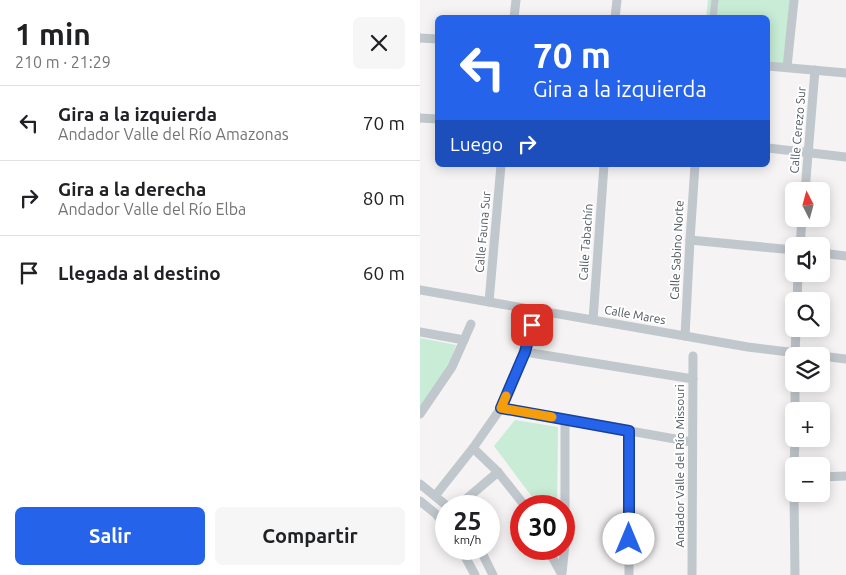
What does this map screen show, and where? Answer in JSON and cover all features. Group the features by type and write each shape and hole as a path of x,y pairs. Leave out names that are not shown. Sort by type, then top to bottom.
{"street":[{"path":"514,15 516,0"},
{"path":"615,15 617,0"},
{"path":"713,15 715,0"},
{"path":"787,67 794,0"},
{"path":"420,38 435,39"},
{"path":"770,66 846,73"},
{"name":"Calle Cerezo Sur","path":"806,182 815,70"},
{"path":"420,118 435,120"},
{"path":"770,148 846,157"},
{"name":"Calle Fauna Sur","path":"490,302 501,167"},
{"name":"Calle Tabachín","path":"593,320 604,167"},
{"name":"Calle Sabino Norte","path":"685,336 695,167"},
{"path":"690,240 785,249"},
{"path":"830,254 846,256"},
{"name":"Calle Mares","path":"420,290 785,353"},
{"path":"421,412 452,367 471,324"},
{"path":"436,495 473,448 501,408 525,352 532,325"},
{"path":"420,332 464,340"},
{"path":"525,352 693,380"},
{"name":"Andador Valle del Río Missouri","path":"692,575 693,356"},
{"name":"Calle Mares","path":"830,357 846,359"},
{"path":"501,408 692,442"},
{"path":"562,574 565,544 564,419"},
{"path":"629,431 629,575"},
{"path":"473,448 498,472 516,495"},
{"path":"471,495 498,472"},
{"path":"830,477 846,476"},
{"path":"420,484 435,496"},
{"path":"420,501 435,513"},
{"path":"794,502 795,575"},
{"path":"467,560 476,575"},
{"path":"486,560 493,575"},
{"path":"554,560 562,574"}],"green space":[{"path":"708,0 790,0 783,63 770,62 770,15 706,15"},
{"path":"420,338 456,345 449,365 421,406 420,405"},
{"path":"515,420 558,427 557,495 531,495 494,446"}],"slow traffic":[{"path":"506,396 501,408 552,417"}],"route":[{"path":"532,325 525,352 501,408 629,431 629,539"}]}
